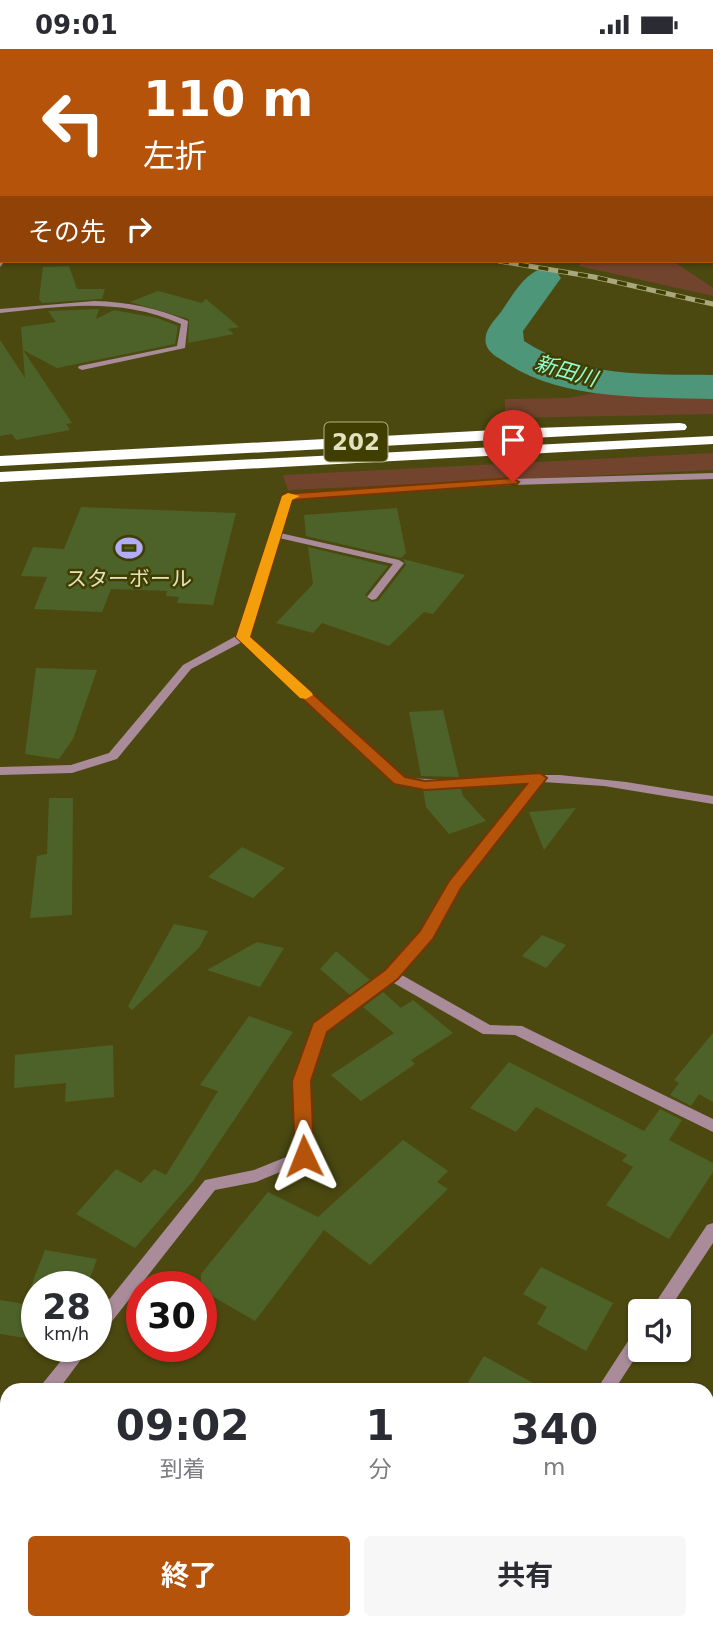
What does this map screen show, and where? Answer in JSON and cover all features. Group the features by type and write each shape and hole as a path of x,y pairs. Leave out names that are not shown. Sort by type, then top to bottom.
{"highway":[{"name":"202","path":"0,461 535,432 713,427"},
{"name":"202","path":"0,477 713,440"}],"street":[{"path":"0,311 98,302 119,303 160,312 185,323 181,348 82,368"},
{"path":"0,771 72,769 113,756 187,667 243,637 288,496 513,482 713,476"},
{"path":"276,534 399,563 372,597"},
{"path":"243,637 400,781 425,786 540,778 624,785 713,800"},
{"path":"112,1309 210,1185 256,1176 304,1156 301,1081 319,1028 391,975 427,935 454,885 540,778"},
{"path":"391,975 488,1030 517,1030 713,1126"},
{"path":"666,1299 713,1230"},
{"path":"609,1383 628,1355"},
{"path":"54,1383 70,1362"}],"shaded area":[{"path":"580,263 676,263 713,288 713,296 579,266"},
{"path":"613,390 713,392 713,414 505,418 505,399 568,398"},
{"path":"713,453 713,470 288,490 283,475"}],"building":[{"path":"69,266 77,289 105,289 102,299 42,303 39,299 43,267"},
{"path":"158,291 202,303 206,299 239,327 228,329 234,334 188,343 189,319 130,302"},
{"path":"99,309 96,319 114,310 157,318 178,326 175,344 57,368 23,350 72,423 66,424 70,430 16,440 12,434 0,436 0,340 25,378 21,327 56,322 48,311"},
{"path":"81,507 236,513 213,605 177,603 179,597 166,596 167,591 111,589 102,612 34,609 47,577 21,576 33,547 64,549"},
{"path":"397,508 406,553 401,558 306,536 304,515"},
{"path":"308,547 388,566 365,595 371,602 378,601 406,565 403,559 465,575 433,614 424,612 389,646 322,623 313,633 276,623 313,584"},
{"path":"36,668 97,670 73,739 59,759 25,754"},
{"path":"443,710 459,777 421,776 409,712"},
{"path":"423,789 461,789 463,796 486,821 449,834 426,807"},
{"path":"49,798 73,798 72,915 30,918 37,856 47,854"},
{"path":"576,808 544,850 529,812"},
{"path":"242,847 285,868 253,898 208,877"},
{"path":"174,924 208,931 199,948 132,1010 128,1006"},
{"path":"542,935 566,945 546,968 522,956"},
{"path":"257,942 284,948 260,987 207,970"},
{"path":"336,951 370,980 350,995 320,969"},
{"path":"383,992 401,1008 413,1000 453,1033 411,1060 415,1064 361,1101 331,1075 394,1033 363,1007"},
{"path":"249,1016 293,1032 193,1181 135,1248 76,1214 116,1169 141,1183 154,1169 166,1175 218,1091 200,1085"},
{"path":"713,1033 713,1102 699,1094 691,1106 670,1095 679,1083 674,1080"},
{"path":"113,1045 114,1097 65,1102 66,1083 14,1088 15,1055"},
{"path":"509,1062 644,1131 660,1109 682,1120 669,1140 713,1163 713,1172 669,1239 606,1205 633,1167 622,1161 627,1155 536,1107 516,1132 470,1108"},
{"path":"403,1140 448,1171 437,1182 448,1189 370,1265 324,1230 255,1321 217,1299 217,1271 203,1271 268,1192 318,1217"},
{"path":"45,1250 97,1259 93,1271 37,1271"},
{"path":"541,1267 613,1303 586,1351 537,1324 547,1307 523,1294"},
{"path":"0,1300 21,1303 21,1337 0,1334"},
{"path":"484,1356 533,1383 468,1383"}],"waterway":[{"name":"新田川","path":"544,278 505,331 505,345 526,360 577,378 604,382 713,387"}],"railway":[{"path":"511,263 594,277 713,304"}],"slow traffic":[{"path":"294,496 288,496 243,637 306,695"}],"place":[{"name":"スターボール","path":"129,548"}],"route":[{"path":"304,1156 301,1081 319,1028 391,975 427,935 454,885 540,778 425,786 400,781 243,637 288,496 513,482"}]}
